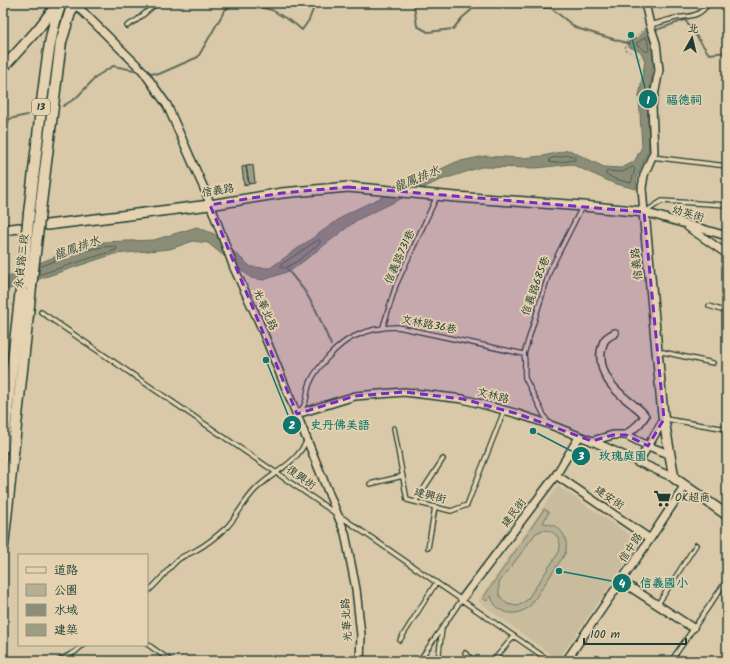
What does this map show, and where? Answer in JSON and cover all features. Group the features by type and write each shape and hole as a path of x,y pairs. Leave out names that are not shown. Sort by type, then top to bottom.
{"main road":[{"name":"永貞路三段","path":"3,448 47,67 59,3"},
{"name":"永貞路三段","path":"3,546 31,287 61,42 74,3"}],"street":[{"path":"3,68 59,3"},
{"name":"光華北路","path":"74,3 143,71 166,105 190,158 234,268 259,322 345,533 356,588 361,635 360,661"},
{"path":"437,195 644,212 642,188 644,175 654,152 652,106 659,70 656,43 646,3"},
{"name":"信義路","path":"48,225 210,205 282,193 348,187 437,195"},
{"name":"幼英街","path":"644,212 727,236"},
{"name":"信義路","path":"644,212 664,420 674,478"},
{"path":"684,224 727,254"},
{"path":"3,230 19,228"},
{"path":"615,333 606,337 602,350 601,360 607,380 631,404 639,408 645,416 642,421 626,435"},
{"name":"文林路","path":"297,414 355,396 404,392 463,399 548,424 592,441 674,478"},
{"path":"638,463 664,420"},
{"path":"592,441 613,435 626,435 669,454"},
{"name":"建民街","path":"462,599 556,475 579,437"},
{"name":"建安街","path":"556,475 650,539"},
{"path":"674,478 727,515"},
{"name":"信中路","path":"566,661 685,486"},
{"path":"621,581 693,628"}],"lane":[{"path":"126,26 137,20 157,3"},
{"path":"652,29 674,18 692,17 704,10 710,3"},
{"path":"652,157 727,166"},
{"name":"信義路731巷","path":"383,328 396,285 437,195"},
{"path":"644,212 662,201 727,205"},
{"name":"信義路685巷","path":"524,354 550,270 583,206"},
{"path":"709,306 727,312"},
{"name":"復興街","path":"41,312 436,583 462,599 550,661"},
{"name":"文林路36巷","path":"297,414 305,405 310,384 322,364 333,352 352,337 383,328 398,327 524,354"},
{"path":"657,351 712,363"},
{"path":"524,354 526,360 524,371 525,378 548,424"},
{"name":"建興街","path":"394,428 407,500 451,511 467,505 504,411"},
{"path":"664,420 671,419 727,429"},
{"path":"148,591 180,558 199,549 215,538 228,526 247,498 257,487 297,456 307,439"},
{"path":"416,502 443,459"},
{"path":"370,484 403,476"},
{"path":"428,548 435,507"},
{"path":"657,605 696,545"},
{"path":"670,661 727,580"},
{"path":"400,640 436,583"},
{"path":"419,661 462,599"},
{"path":"438,661 442,628"},
{"path":"493,661 514,636"},
{"path":"148,645 171,661"},
{"path":"58,661 83,646"},
{"path":"465,653 474,661"}],"path":[{"path":"640,59 634,54 625,50 627,40 636,36 643,28 652,29"}],"highlighted area":[{"path":"348,187 644,212 664,419 648,446 626,435 613,435 592,441 518,414 463,399 404,392 355,396 297,414 210,205 282,193"}],"shaded area":[{"path":"558,486 640,542 558,660 478,601"}],"green space":[{"path":"544,509 549,512 543,523 554,526 562,532 566,542 565,554 530,606 519,612 508,613 497,607 491,596 487,601 483,598","holes":["547,530 557,536 560,544 559,552 527,600 518,606 507,604 499,595 499,583 536,533"]}],"water":[{"path":"647,27 651,36 654,59 649,97 650,139 648,151 637,176 636,189 613,183 571,164 537,168 481,167 438,181 357,220 292,270 264,280 251,278 208,243 193,241 170,249 114,254 3,291 3,278 71,250 104,242 154,240 197,227 214,234 251,267 270,268 348,213 456,162 485,156 522,158 543,156 569,150 604,167 621,168 634,162 642,147 639,97 645,61 641,52 627,46 629,41 637,38"}],"building":[{"path":"253,165 255,183 249,184 246,166"},
{"path":"246,166 249,184 244,185 242,167"}],"waterway":[{"path":"147,72 159,74 198,57 225,10 233,5 250,5 272,10 302,30 309,20 314,7 333,3"},
{"path":"412,3 414,5 417,26 428,32 453,29 462,18 477,5 487,3"},
{"path":"504,3 524,8 551,8 576,28 630,44"},
{"name":"龍鳳排水","path":"653,31 685,20 709,54 727,52"},
{"path":"63,106 76,98 97,76 113,66 139,71"},
{"path":"3,135 6,132 9,119 27,115"},
{"path":"287,269 304,290 316,310 331,345"}],"place":[{"name":"福德祠","path":"631,35"},
{"name":"史丹佛美語","path":"266,360"},
{"name":"玫瑰庭園","path":"533,431"},
{"name":"OK超商","path":"662,498"},
{"name":"信義國小","path":"559,571"}]}
